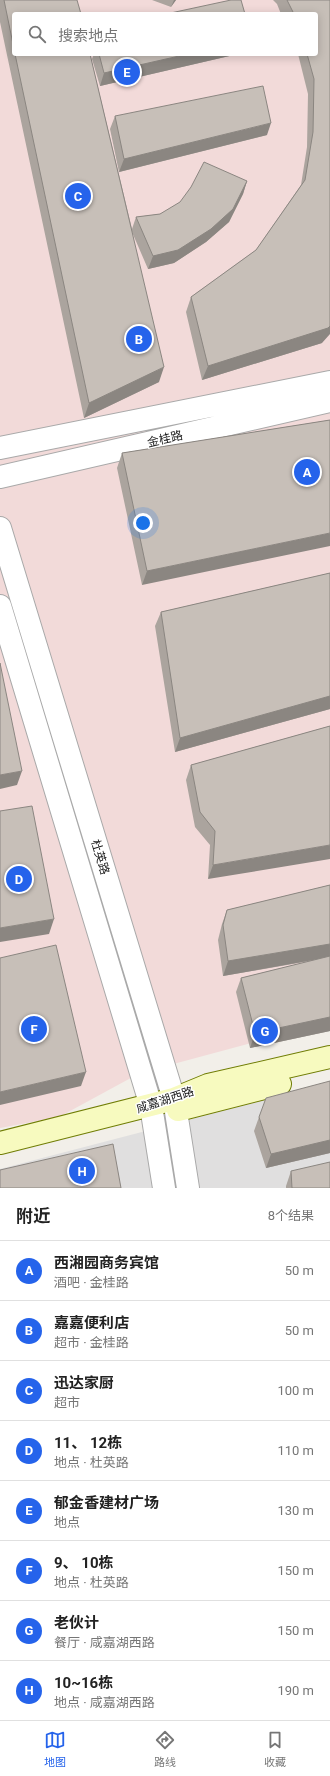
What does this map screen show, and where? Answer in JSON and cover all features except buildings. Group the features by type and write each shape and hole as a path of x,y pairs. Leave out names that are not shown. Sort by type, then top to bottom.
{"main road":[{"name":"咸嘉湖西路","path":"174,1105 208,1085 330,1057"},
{"name":"咸嘉湖西路","path":"0,1153 174,1105 330,1071"},
{"name":"咸嘉湖西路","path":"0,1143 151,1111"}],"street":[{"name":"金桂路","path":"0,448 330,382"},
{"name":"金桂路","path":"0,477 330,401"},
{"name":"杜英路","path":"0,528 174,1105 188,1188"},
{"name":"杜英路","path":"0,606 151,1111 164,1188"}],"shaded area":[{"path":"0,0 330,0 330,1022 140,1073 59,1117 0,1128"},
{"path":"330,1083 330,1188 0,1188 0,1169"}],"place":[{"name":"郁金香建材广场","path":"127,72"},
{"name":"迅达家厨","path":"78,196"},
{"name":"嘉嘉便利店","path":"139,339"},
{"name":"西湘园商务宾馆","path":"307,472"},
{"name":"11、 12栋","path":"19,879"},
{"name":"9、 10栋","path":"34,1029"},
{"name":"老伙计","path":"265,1031"},
{"name":"10~16栋","path":"82,1171"}]}
